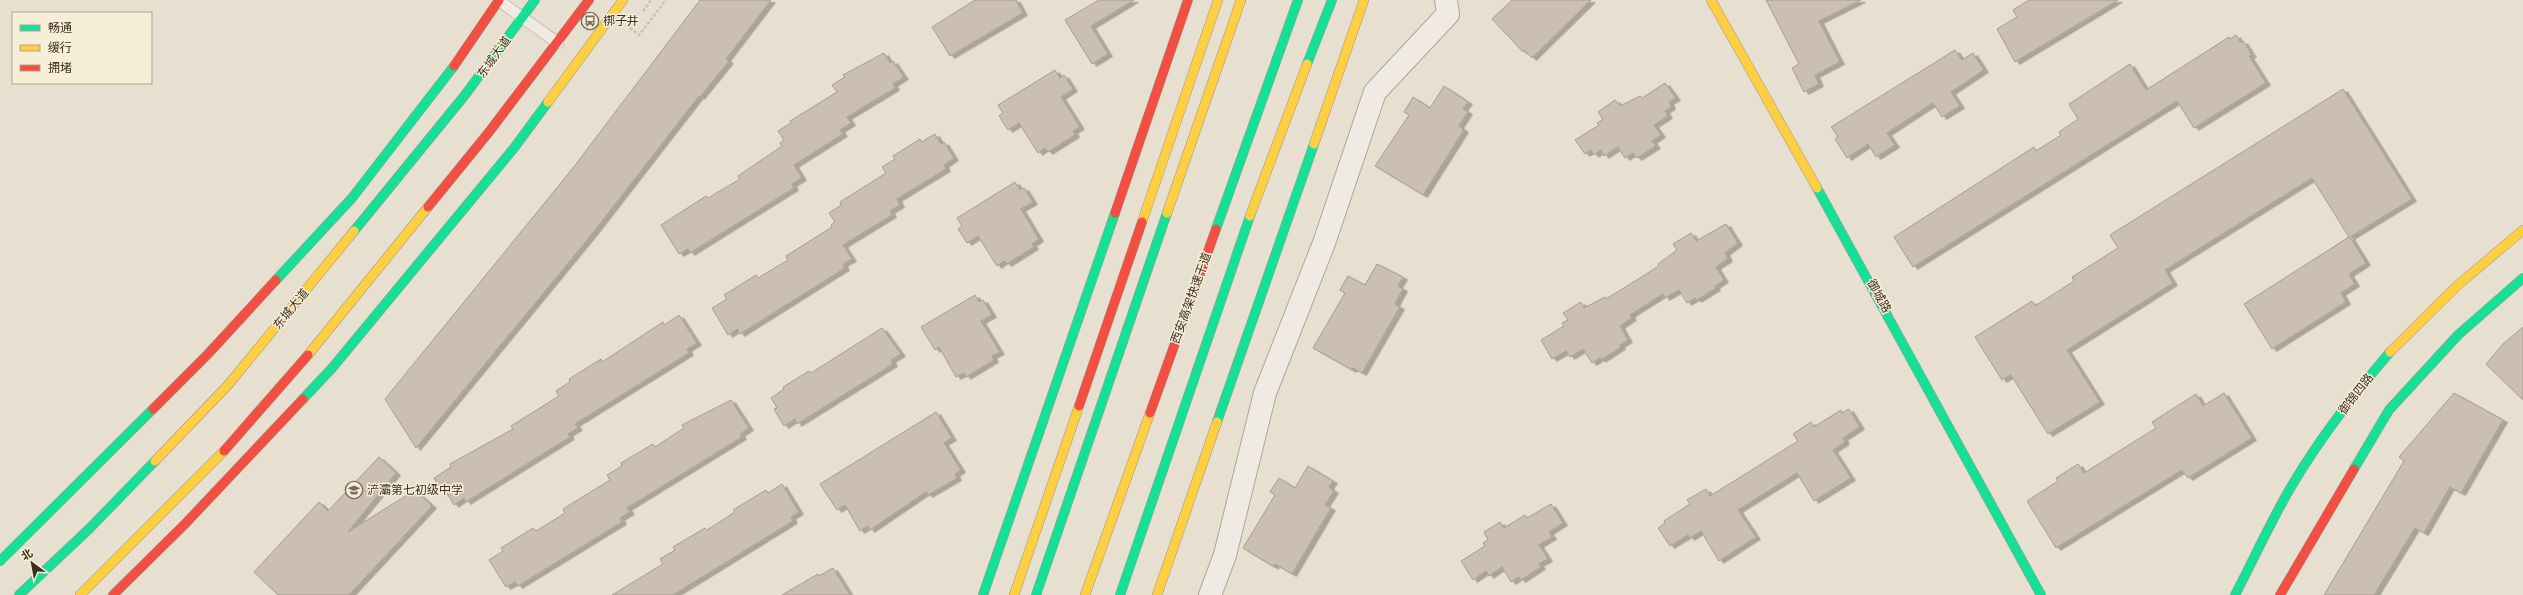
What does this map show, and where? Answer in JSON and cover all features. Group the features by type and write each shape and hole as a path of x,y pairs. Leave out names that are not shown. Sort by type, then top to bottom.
{"main road":[{"path":"0,562 208,354 352,198 466,50 499,0"},
{"name":"东城大道","path":"19,595 89,529 230,384 465,96 535,0"},
{"path":"80,595 220,455 293,374 489,132 558,43 589,0"},
{"path":"113,595 184,524 333,367 514,148 623,0"},
{"path":"983,595 1188,0"},
{"path":"1014,595 1218,0"},
{"path":"1036,595 1241,0"},
{"name":"西安高架快速干道","path":"1085,595 1298,0"},
{"path":"1120,595 1267,166 1332,0"},
{"path":"1157,595 1364,0"},
{"name":"御城路","path":"1711,0 1881,301 2041,595"},
{"name":"御锦四路","path":"2234,595 2294,482 2352,397 2386,356 2435,304 2478,264 2523,230"},
{"path":"2280,595 2389,410 2458,335 2523,278"}],"street":[{"path":"1210,595 1225,555 1265,393 1324,243 1375,92 1448,14 1446,0"}],"lane":[{"path":"499,0 558,43"}],"path":[{"path":"638,17 651,0"},
{"path":"634,23 629,29 639,35 666,0"}],"building":[{"path":"700,0 771,0 726,59 729,61 700,97 699,96 592,234 416,448 385,399 573,168"},
{"path":"975,0 1016,0 1023,13 950,56 932,27"},
{"path":"1099,0 1134,0 1091,26 1108,54 1092,64 1065,20"},
{"path":"1512,0 1591,0 1532,58 1524,50 1523,52 1492,19"},
{"path":"1766,0 1861,0 1819,21 1840,62 1815,75 1819,84 1804,92 1792,68 1799,64"},
{"path":"2029,0 2118,0 2015,62 1997,29 2017,17 2013,10"},
{"path":"2236,35 2241,43 2243,41 2252,55 2249,56 2266,83 2194,128 2177,101 1913,267 1894,237 2034,147 2036,151 2061,135 2059,132 2078,119 2069,104 2130,64 2146,90 2229,37 2230,39"},
{"path":"1955,50 1962,60 1973,53 1984,70 1951,92 1960,106 1942,117 1933,103 1887,133 1895,145 1876,157 1868,144 1847,158 1835,139 1838,137 1831,127"},
{"path":"884,53 890,63 893,61 904,77 893,84 895,88 847,117 851,123 840,130 843,134 794,165 802,178 792,184 794,188 690,253 688,249 679,254 661,225 706,196 708,198 740,179 738,176 782,146 780,143 784,140 778,131 791,123 790,121 837,92 832,85 845,77 843,75"},
{"path":"1055,70 1060,78 1064,75 1073,89 1061,97 1080,127 1073,131 1075,135 1048,152 1045,148 1038,153 1019,123 1008,130 999,116 1003,113 998,105"},
{"path":"1665,83 1676,98 1669,102 1671,107 1665,111 1668,116 1654,125 1661,135 1652,141 1656,146 1637,158 1633,153 1625,158 1618,147 1604,156 1601,150 1594,155 1591,150 1585,154 1575,140 1599,125 1597,123 1603,119 1598,112 1615,100 1620,106 1640,96 1642,98"},
{"path":"1444,86 1468,102 1463,109 1468,112 1459,126 1464,130 1423,195 1375,166 1409,115 1404,112 1413,97 1430,108"},
{"path":"2343,89 2412,199 2350,237 2366,263 2349,274 2355,284 2341,293 2346,302 2272,349 2244,304 2349,237 2312,178 2165,270 2173,283 2067,350 2100,402 2048,434 2011,375 2002,380 1975,337 2032,301 2035,306 2074,281 2072,277 2118,248 2110,235"},
{"path":"935,134 941,144 944,142 954,158 944,165 946,169 897,199 900,205 890,211 892,215 843,245 852,259 843,264 845,268 740,334 737,329 728,335 712,308 727,299 724,295 756,275 758,278 788,260 786,256 832,227 831,225 835,222 829,213 841,205 840,202 886,173 882,167 895,159 893,156 920,139 921,142"},
{"path":"1015,182 1020,190 1024,188 1033,202 1021,209 1039,239 1032,244 1034,247 1007,264 1004,261 997,266 978,236 967,243 958,229 962,226 957,218"},
{"path":"1726,224 1738,243 1725,253 1728,259 1716,267 1724,280 1715,286 1716,288 1697,300 1695,298 1687,303 1679,290 1665,298 1663,294 1630,315 1632,318 1620,326 1628,340 1620,345 1621,347 1601,360 1600,358 1592,363 1583,349 1570,357 1566,351 1552,359 1541,340 1564,326 1562,323 1568,320 1563,313 1581,302 1584,308 1605,297 1606,299 1659,266 1658,264 1677,250 1673,244 1691,233 1696,241"},
{"path":"1377,264 1403,277 1398,286 1403,289 1395,304 1400,307 1362,373 1353,368 1352,370 1313,348 1345,293 1340,290 1348,276 1365,285"},
{"path":"975,295 979,302 983,300 992,315 981,321 1000,352 992,356 994,360 966,377 964,373 956,377 939,347 935,350 921,327"},
{"path":"679,315 697,343 687,349 689,353 575,424 578,428 568,434 570,437 466,502 464,498 454,505 446,491 444,494 434,478 451,467 450,464 513,429 511,426 559,396 556,391 570,382 569,379 601,359 602,362 663,322 664,325"},
{"path":"2523,327 2523,400 2486,364 2503,344"},
{"path":"882,328 901,354 891,360 893,364 797,424 795,419 784,426 774,409 777,408 771,398 784,389 783,387 809,371 811,373"},
{"path":"2224,393 2252,438 2188,478 2182,470 2056,548 2027,501 2058,481 2056,478 2078,464 2084,473 2156,428 2152,422 2196,394 2203,406"},
{"path":"2454,393 2503,420 2461,493 2450,487 2424,533 2415,528 2374,595 2324,595 2404,461 2399,457"},
{"path":"731,400 749,428 740,434 742,437 627,508 630,512 620,518 622,522 518,586 515,582 506,587 489,560 503,551 501,548 533,528 536,531 565,513 563,509 610,480 607,475 622,466 621,463 653,444 655,447 684,428 682,425"},
{"path":"1849,409 1860,427 1843,438 1845,442 1833,450 1851,478 1814,501 1797,473 1738,510 1756,537 1719,561 1701,531 1690,538 1688,535 1670,546 1658,528 1665,523 1664,521 1690,504 1687,500 1706,489 1710,496 1798,441 1793,434 1811,422 1814,427 1841,410 1842,413"},
{"path":"936,412 952,438 944,443 961,470 955,474 957,478 928,495 926,492 870,530 868,526 860,531 845,505 837,510 820,484"},
{"path":"379,457 396,473 348,532 415,490 432,506 349,595 278,595 254,572 319,502 328,511"},
{"path":"1308,466 1333,481 1329,487 1334,491 1325,505 1331,508 1292,574 1275,564 1274,567 1243,548 1275,495 1270,492 1279,478 1295,488"},
{"path":"782,484 799,512 791,517 793,521 673,595 612,595 663,564 660,559 675,550 673,547 705,528 707,530 735,512 733,510 766,490 768,493"},
{"path":"1551,504 1563,523 1549,532 1552,537 1539,545 1548,559 1539,564 1541,567 1521,580 1519,577 1511,582 1502,567 1489,576 1486,571 1473,580 1461,561 1485,546 1483,543 1488,540 1484,532 1500,522 1504,528 1525,515 1527,518"},
{"path":"833,568 850,595 782,595 818,574 819,576"}],"traffic: fast":[{"path":"354,231 465,95 535,0"},
{"path":"1216,229 1298,0"},
{"path":"1307,64 1332,0"},
{"path":"276,280 352,198 454,66"},
{"path":"303,399 333,367 514,148 548,102"},
{"path":"1217,422 1314,144"},
{"path":"1817,188 2041,595"},
{"path":"983,595 1115,213"},
{"path":"1036,595 1167,213"},
{"path":"1120,595 1250,216"},
{"path":"2354,469 2389,410 2458,335 2523,278"},
{"path":"2235,595 2278,510 2305,465 2339,415 2390,352"},
{"path":"0,561 153,409"},
{"path":"19,595 89,529 155,461"}],"traffic: slow":[{"path":"548,102 623,0"},
{"path":"1142,222 1218,0"},
{"path":"1167,213 1241,0"},
{"path":"1314,144 1364,0"},
{"path":"1711,0 1817,188"},
{"path":"1250,216 1307,64"},
{"path":"308,355 428,207"},
{"path":"2390,352 2458,285 2523,230"},
{"path":"155,461 229,384 354,231"},
{"path":"1014,595 1079,406"},
{"path":"1085,595 1150,413"},
{"path":"1157,595 1217,422"},
{"path":"80,595 224,451"}],"traffic: jam":[{"path":"454,66 499,0"},
{"path":"428,207 489,132 589,0"},
{"path":"1115,213 1188,0"},
{"path":"1079,406 1142,222"},
{"path":"1150,413 1216,229"},
{"path":"153,409 208,354 276,280"},
{"path":"224,451 308,355"},
{"path":"113,595 185,524 303,399"},
{"path":"2280,595 2354,469"}],"place":[{"name":"梆子井","path":"590,21"},
{"name":"浐灞第七初级中学","path":"354,490"}]}
